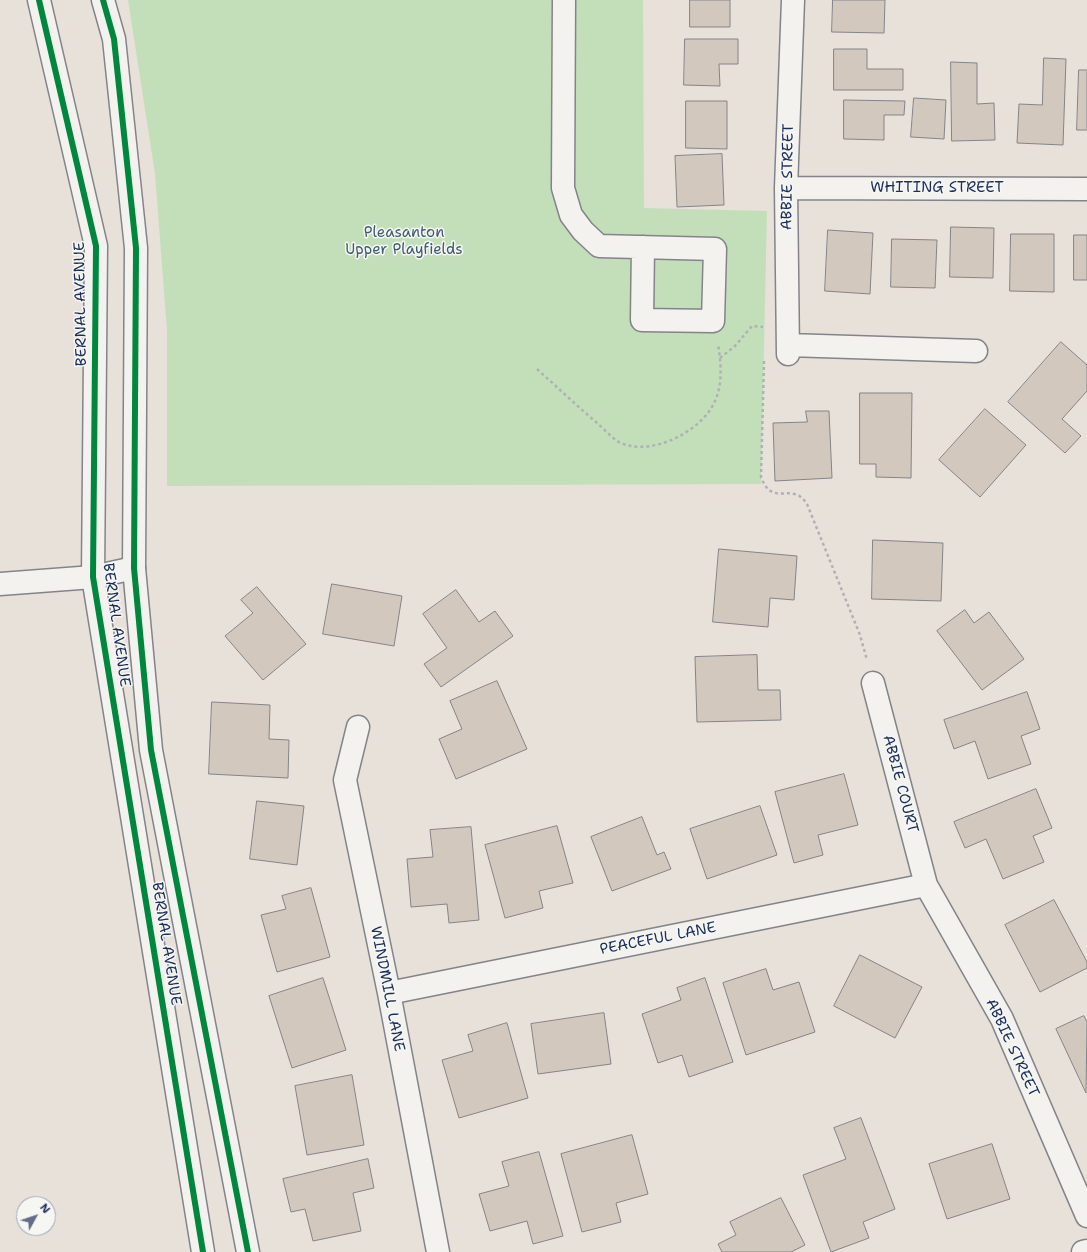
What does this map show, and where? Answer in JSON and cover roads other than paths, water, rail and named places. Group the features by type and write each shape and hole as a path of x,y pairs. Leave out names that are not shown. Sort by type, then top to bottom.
{"main road":[{"name":"BERNAL AVENUE","path":"39,0 96,246 93,577 203,1252"},
{"name":"BERNAL AVENUE","path":"103,0 114,39 136,248 134,568 151,750 248,1252"},
{"path":"564,0 563,188 571,215 583,231 599,246 642,247 715,249 713,321 642,320 642,247"},
{"name":"ABBIE STREET","path":"793,0 786,188 788,350 976,351"},
{"name":"WHITING STREET","path":"786,188 1087,189"},
{"path":"0,584 93,577 134,568"},
{"name":"ABBIE COURT","path":"873,683 926,885"},
{"name":"WINDMILL LANE","path":"358,727 345,780 389,993 438,1252"},
{"name":"ABBIE STREET","path":"926,885 1002,1019 1087,1216"},
{"name":"PEACEFUL LANE","path":"389,993 926,885"},
{"path":"1083,1252 1087,1251"}],"park label":[{"name":"Pleasanton Upper Playfields","path":"404,242"}]}
